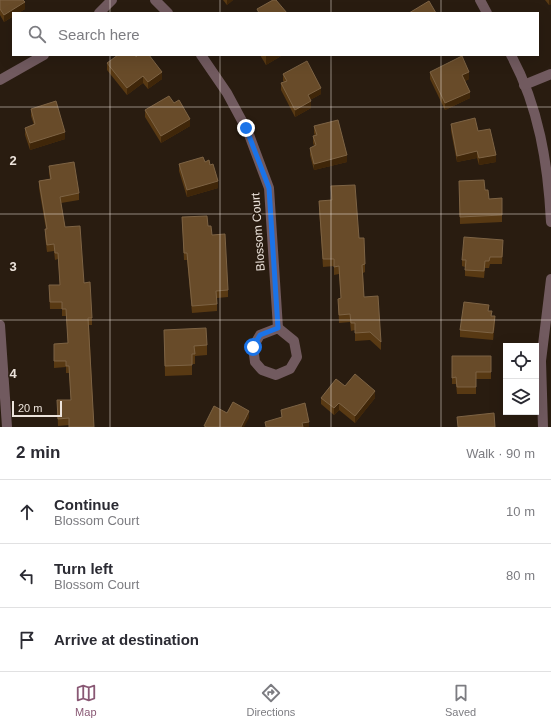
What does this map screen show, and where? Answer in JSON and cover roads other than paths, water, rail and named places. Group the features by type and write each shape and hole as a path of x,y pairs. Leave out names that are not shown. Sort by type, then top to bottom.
{"street":[{"path":"100,12 112,0"},
{"path":"155,0 167,12"},
{"path":"480,0 486,12"},
{"path":"0,80 42,56"},
{"name":"Blossom Court","path":"202,56 227,93 248,132 269,188 278,328"},
{"path":"511,56 539,126 544,149 551,222"},
{"path":"524,85 551,74"},
{"path":"543,427 540,361 550,303 551,279"},
{"path":"0,325 7,427"},
{"path":"278,328 294,341 296,357 290,369 276,375 262,370 255,362 253,347 260,335 278,328"}]}
